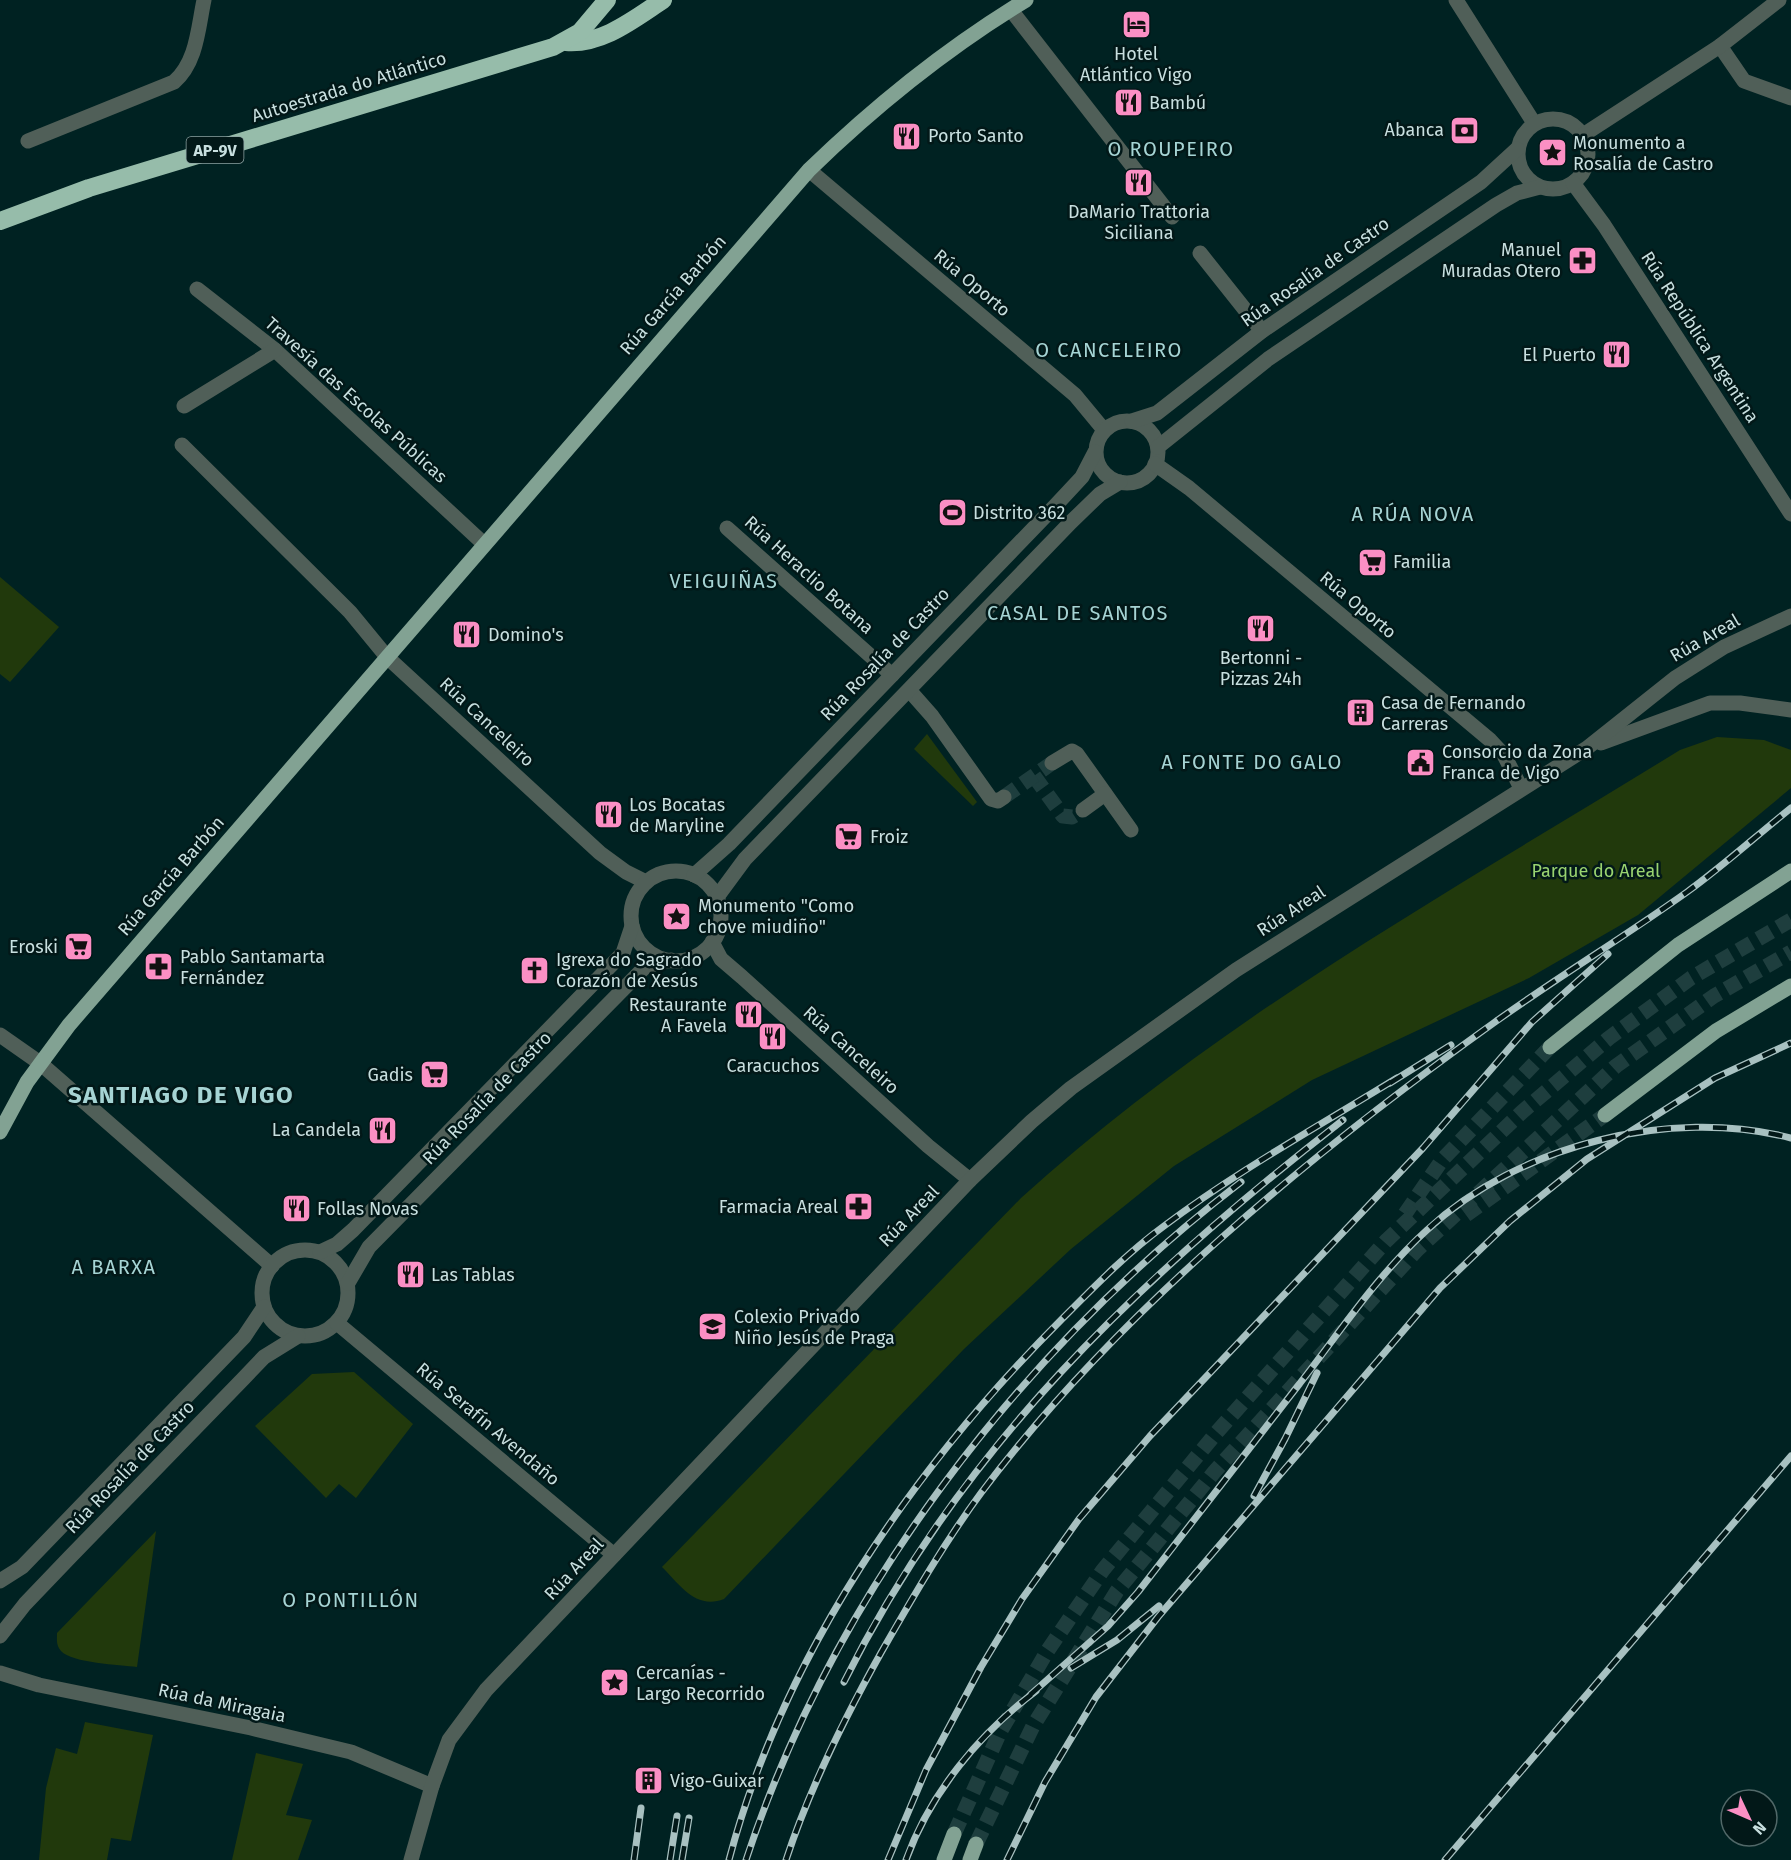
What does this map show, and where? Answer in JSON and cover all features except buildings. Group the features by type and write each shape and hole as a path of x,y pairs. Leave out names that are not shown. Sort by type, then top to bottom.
{"highway":[{"path":"559,44 594,19 607,0"},
{"path":"559,44 580,43 596,39 630,22 663,0"},
{"name":"Autoestrada do Atlántico","path":"0,221 89,188 559,44"}],"main road":[{"name":"Rúa García Barbón","path":"0,1132 40,1063 69,1025 809,170 850,129 894,92 950,50 1026,0"},
{"path":"1550,1047 1678,945 1791,871"},
{"path":"1605,1115 1716,1031 1791,986"},
{"path":"944,1860 954,1834"},
{"path":"970,1860 976,1844"}],"street":[{"path":"28,141 174,82 184,74 190,63 204,0"},
{"path":"1456,0 1534,123"},
{"path":"1583,135 1720,46 1779,0"},
{"path":"1011,9 1172,217"},
{"path":"1720,46 1744,81 1791,98"},
{"path":"1158,447 1287,347 1496,205 1517,193 1540,187 1557,189 1573,183 1580,176 1588,159 1588,149 1583,135 1569,122 1558,118 1534,123 1520,138 1517,149 1522,171 1540,187"},
{"name":"Rúa Rosalía de Castro","path":"1132,421 1157,413 1262,331 1481,182 1517,149"},
{"name":"Rúa Oporto","path":"809,170 1075,395 1104,430"},
{"name":"Rúa República Argentina","path":"1573,183 1604,225 1791,514"},
{"path":"1200,253 1262,331"},
{"name":"Travesía das Escolas Públicas","path":"197,289 275,350 484,544"},
{"path":"184,406 275,350"},
{"path":"1132,421 1149,429 1158,447 1155,464 1151,472 1137,482 1120,482 1105,475 1095,452 1104,430 1112,424 1132,421"},
{"path":"182,445 350,612 387,657"},
{"name":"Rúa Rosalía de Castro","path":"694,875 729,844 1082,477 1095,452"},
{"name":"Rúa Oporto","path":"1155,464 1189,488 1490,740 1504,755 1521,788"},
{"path":"717,897 745,859 1071,522 1100,494 1120,482"},
{"name":"Rúa Heraclio Botana","path":"727,528 892,675"},
{"name":"Rúa Areal","path":"411,1860 432,1785 449,1740 480,1698 970,1180 1040,1115 1155,1026 1236,970 1587,748 1675,678 1724,647 1791,616"},
{"name":"Rúa Canceleiro","path":"387,657 600,853 626,872 646,882"},
{"path":"909,690 932,716 991,799 998,801 1004,797"},
{"name":"Rúa Areal","path":"1587,748 1710,703 1740,703 1791,710"},
{"path":"1052,763 1072,751 1131,830"},
{"path":"1083,810 1105,794"},
{"path":"669,871 694,875 708,884 717,897 721,920 712,942 701,953 686,959 671,960 654,955 640,943 632,926 631,910 636,895 646,882 669,871"},
{"name":"Rúa Rosalía de Castro","path":"320,1252 337,1244 353,1230 624,954 632,926"},
{"name":"Rúa Canceleiro","path":"712,942 721,959 928,1146 970,1180"},
{"name":"Rúa Rosalía de Castro","path":"348,1283 369,1247 603,1008 645,967 671,960"},
{"path":"0,1035 40,1063 272,1266"},
{"path":"305,1249 320,1252 342,1269 348,1283 347,1304 337,1323 326,1332 312,1336 298,1336 284,1332 273,1323 264,1307 263,1283 272,1266 291,1252 305,1249"},
{"name":"Rúa Rosalía de Castro","path":"0,1581 22,1567 244,1337 264,1307"},
{"name":"Rúa Serafín Avendaño","path":"337,1323 614,1556"},
{"name":"Rúa Rosalía de Castro","path":"0,1636 17,1613 62,1564 243,1379 264,1358 298,1336"},
{"name":"Rúa da Miragaia","path":"0,1672 39,1685 251,1728 351,1752 432,1785"}],"green space":[{"path":"0,577 59,627 10,682 0,674"},
{"path":"927,734 977,802 973,806 914,749"},
{"name":"Parque do Areal","path":"1717,737 1764,740 1791,750 1791,788 1638,915 1529,978 1312,1080 1174,1166 1071,1249 964,1349 724,1599 714,1602 705,1601 689,1594 662,1567 1021,1198 1097,1133 1175,1072 1340,959 1680,750"},
{"path":"354,1372 413,1424 356,1498 339,1484 326,1498 255,1426 312,1374"},
{"path":"156,1531 137,1667 85,1661 61,1651 57,1633"},
{"path":"85,1722 153,1735 131,1841 111,1838 107,1860 39,1860 46,1788 56,1748 77,1754"},
{"path":"256,1753 303,1764 286,1815 312,1820 298,1860 232,1860"}],"tunnel":[{"path":"1004,797 1052,763"},
{"path":"1034,776 1063,816 1072,817 1083,810"},
{"path":"954,1834 1000,1732 1048,1650 1103,1570 1217,1432 1386,1241 1522,1112 1609,1038 1691,978 1791,920"},
{"path":"976,1844 1033,1726 1117,1591 1215,1471 1417,1250 1616,1066 1714,996 1791,952"},
{"path":"1405,1214 1442,1160 1550,1047"},
{"path":"1466,1215 1605,1115"}],"railway":[{"path":"786,1860 817,1779 842,1727 882,1651 929,1570 981,1493 1035,1426 1093,1361 1220,1239 1357,1125 1495,1022 1687,892 1791,808"},
{"path":"888,1860 926,1770 981,1667 1022,1599 1079,1519 1150,1436 1423,1148 1532,1022 1608,954"},
{"path":"1007,1860 1045,1782 1096,1697 1158,1617 1440,1288 1510,1221 1587,1159 1715,1078 1791,1043"},
{"path":"1390,1083 1451,1045"},
{"path":"729,1860 753,1784 783,1710 819,1638 860,1568 905,1502 1007,1377 1062,1319 1150,1236 1249,1168 1397,1078"},
{"path":"844,1682 891,1597 942,1517 999,1443 1060,1372 1195,1242 1343,1120"},
{"path":"1030,1695 1108,1626 1138,1592 1391,1266 1427,1230 1464,1200 1506,1175 1550,1155 1598,1140 1646,1131 1696,1127 1744,1130 1791,1138"},
{"path":"746,1860 783,1761 829,1665 883,1573 943,1485 1010,1401 1082,1322 1160,1249 1241,1182"},
{"path":"1254,1496 1317,1373"},
{"path":"1445,1860 1791,1456"},
{"path":"1071,1668 1117,1640 1159,1606"},
{"path":"906,1860 929,1811 959,1766 995,1726 1036,1691"},
{"path":"634,1860 641,1808"},
{"path":"670,1860 677,1816"},
{"path":"682,1860 689,1818"}],"place":[{"name":"Hotel Atlántico Vigo","path":"1136,25"},
{"name":"Bambú","path":"1128,103"},
{"name":"Abanca","path":"1465,130"},
{"name":"Porto Santo","path":"907,136"},
{"name":"Monumento a Rosalía de Castro","path":"1552,153"},
{"name":"DaMario Trattoria Siciliana","path":"1139,183"},
{"name":"Manuel Muradas Otero","path":"1582,260"},
{"name":"El Puerto","path":"1617,355"},
{"name":"Distrito 362","path":"952,513"},
{"name":"Familia","path":"1372,562"},
{"name":"Bertonni - Pizzas 24h","path":"1261,629"},
{"name":"Domino's","path":"467,635"},
{"name":"Casa de Fernando Carreras","path":"1360,713"},
{"name":"Consorcio da Zona Franca de Vigo","path":"1421,762"},
{"name":"Los Bocatas de Maryline","path":"608,815"},
{"name":"Froiz","path":"849,837"},
{"name":"Monumento \"Como chove miudiño\"","path":"677,916"},
{"name":"Eroski","path":"79,947"},
{"name":"Pablo Santamarta Fernández","path":"159,967"},
{"name":"Igrexa do Sagrado Corazón de Xesús","path":"535,970"},
{"name":"Restaurante A Favela","path":"748,1015"},
{"name":"Caracuchos","path":"773,1037"},
{"name":"Gadis","path":"434,1075"},
{"name":"La Candela","path":"382,1130"},
{"name":"Farmacia Areal","path":"859,1207"},
{"name":"Follas Novas","path":"296,1209"},
{"name":"Las Tablas","path":"410,1275"},
{"name":"Colexio Privado Niño Jesús de Praga","path":"713,1327"},
{"name":"Cercanías - Largo Recorrido","path":"615,1683"},
{"name":"Vigo-Guixar","path":"649,1781"}],"district":[{"name":"O ROUPEIRO","path":"1171,149"},
{"name":"O CANCELEIRO","path":"1109,350"},
{"name":"A RÚA NOVA","path":"1413,514"},
{"name":"VEIGUIÑAS","path":"724,581"},
{"name":"CASAL DE SANTOS","path":"1078,613"},
{"name":"A FONTE DO GALO","path":"1252,762"},
{"name":"SANTIAGO DE VIGO","path":"181,1095"},
{"name":"A BARXA","path":"114,1267"},
{"name":"O PONTILLÓN","path":"351,1600"}]}
